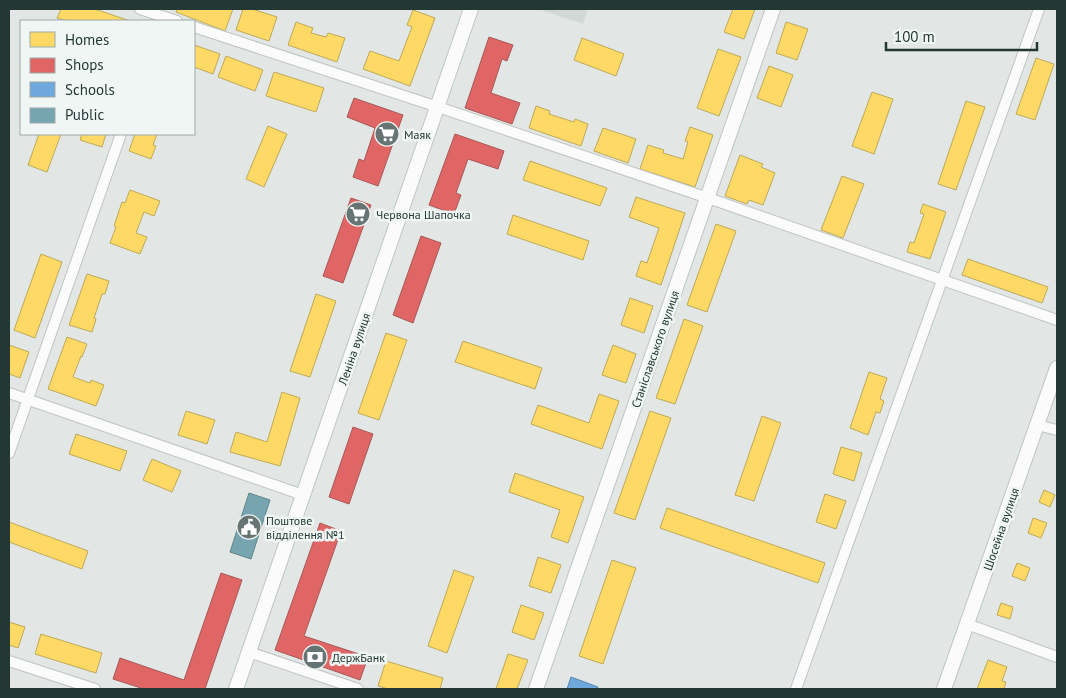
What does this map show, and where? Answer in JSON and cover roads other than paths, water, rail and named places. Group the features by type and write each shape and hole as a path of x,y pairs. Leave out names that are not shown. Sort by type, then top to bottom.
{"street":[{"path":"140,9 174,20"},
{"name":"Леніна вулиця","path":"236,689 471,9"},
{"name":"Станіславського вулиця","path":"536,689 773,9"},
{"path":"796,689 1039,9"},
{"path":"195,27 708,198 1057,320"},
{"path":"9,453 121,135"},
{"name":"Шосейна вулиця","path":"944,689 1057,368"},
{"path":"9,394 303,495"},
{"path":"1037,424 1057,430"},
{"path":"967,624 1057,657"},
{"path":"249,652 358,689"},
{"path":"9,660 95,689"}],"place":[{"name":"Маяк","path":"387,134"},
{"name":"Червона Шапочка","path":"358,214"},
{"name":"Поштове відділення №1","path":"249,527"},
{"name":"ДержБанк","path":"315,657"}]}
